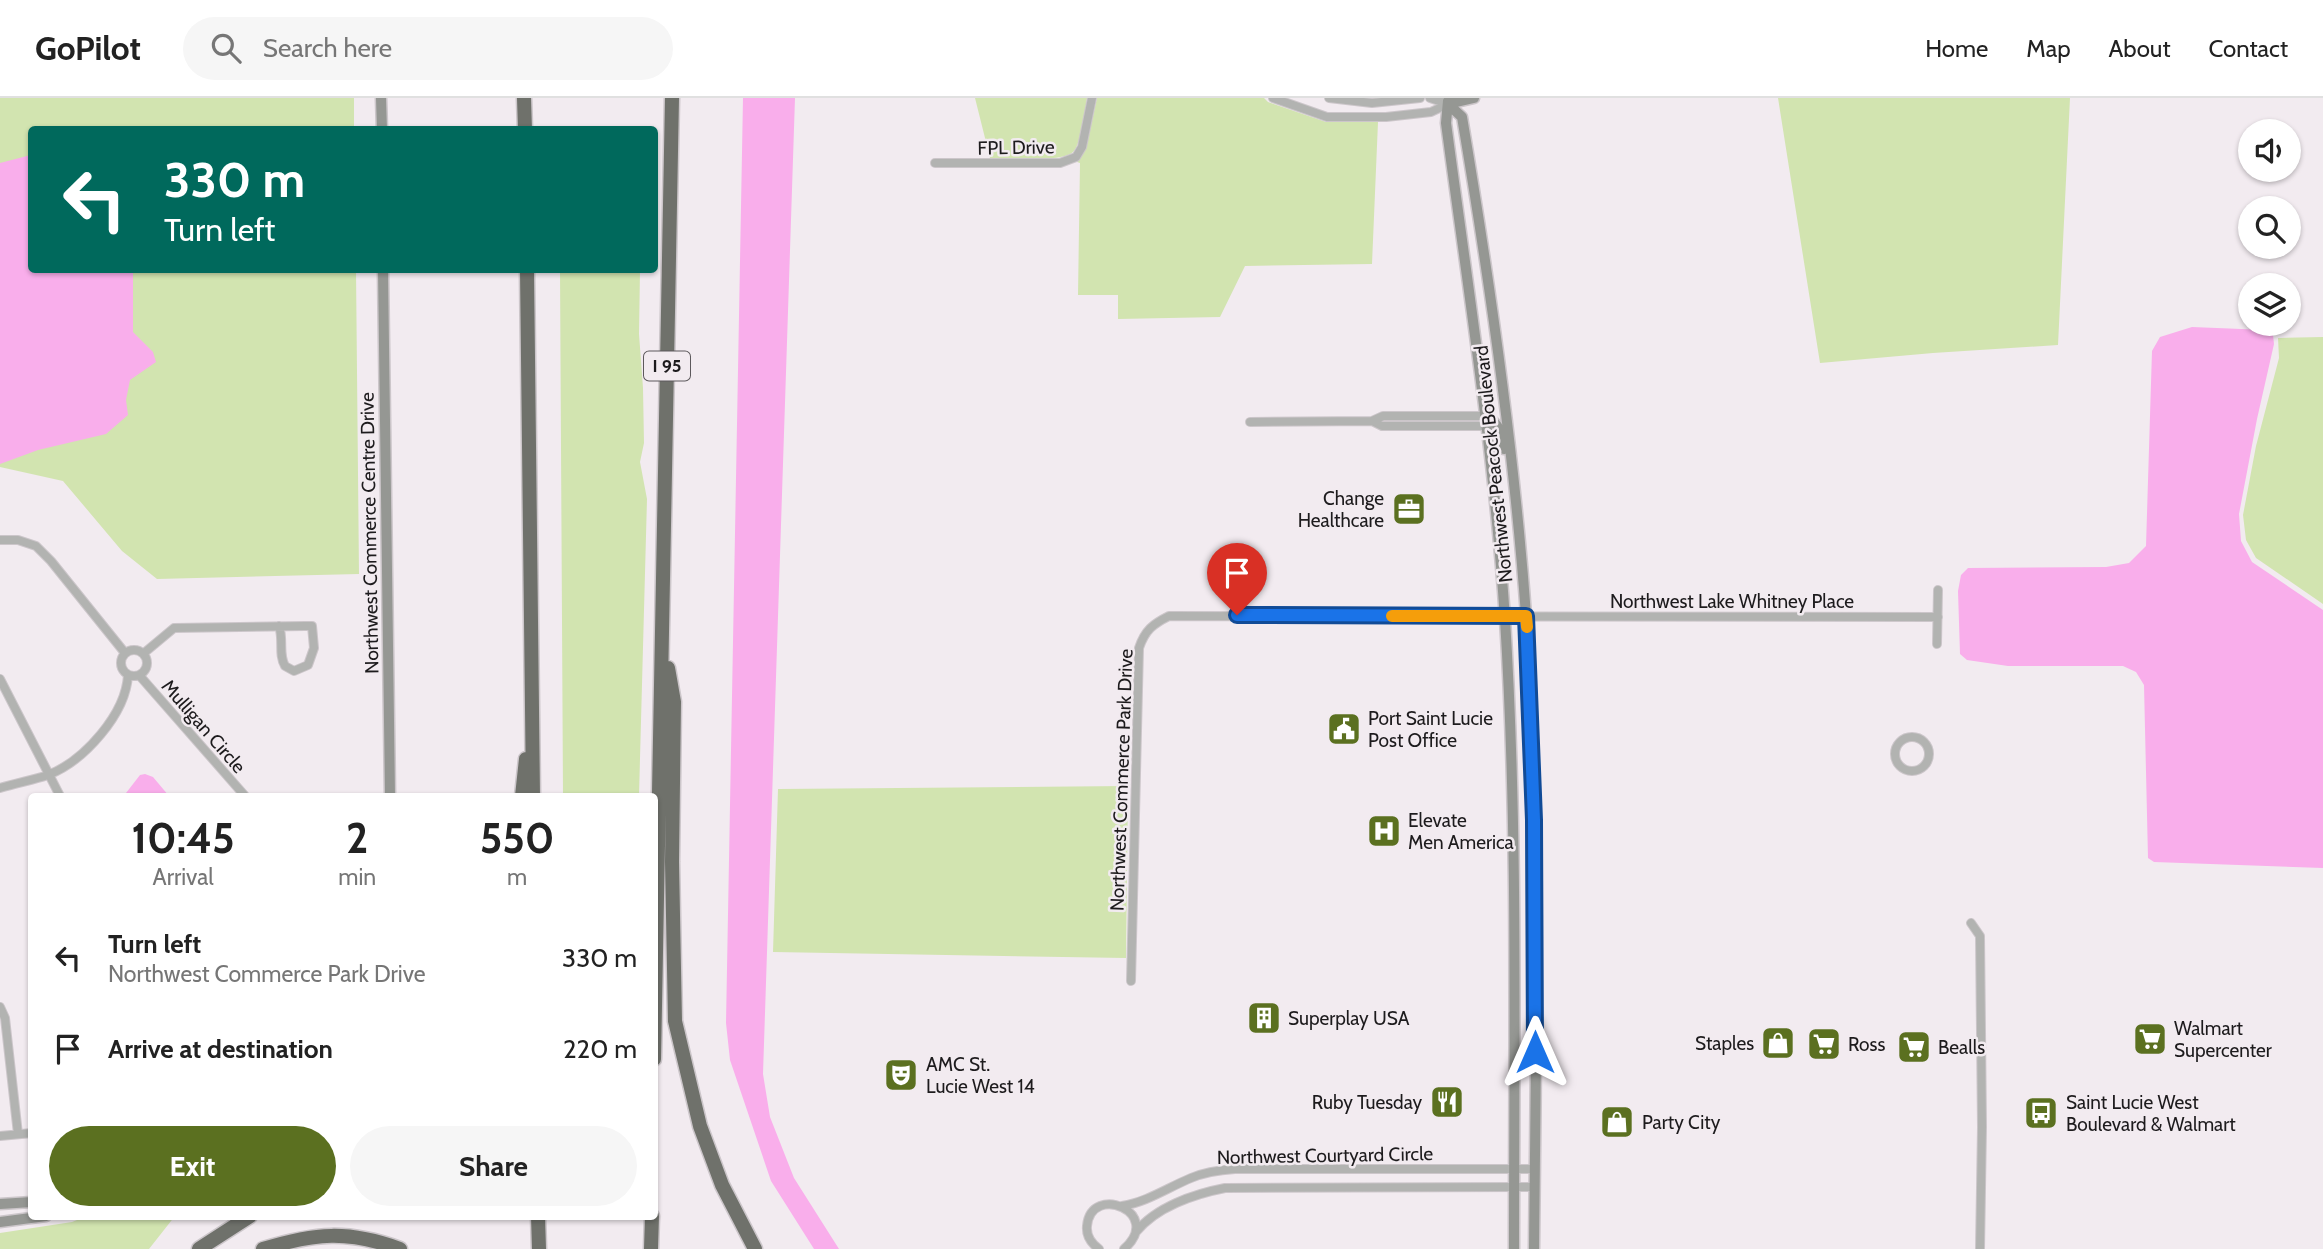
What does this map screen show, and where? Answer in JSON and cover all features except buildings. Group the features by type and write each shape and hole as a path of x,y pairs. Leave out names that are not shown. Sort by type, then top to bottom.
{"highway":[{"path":"524,98 525,126"},
{"name":"I 95","path":"658,846 672,98"},
{"path":"527,273 533,793"},
{"path":"662,634 674,702 672,889 675,1021 700,1126 722,1185 755,1249"},
{"path":"522,793 532,713"},
{"path":"199,1249 244,1220"},
{"path":"538,1220 539,1249"},
{"path":"651,1249 652,1220"},
{"path":"263,1249 300,1238 336,1235 372,1239 400,1249"}],"street":[{"path":"381,98 382,126"},
{"name":"FPL Drive","path":"935,163 1060,163 1076,157 1082,146 1092,98"},
{"path":"1273,98 1327,117 1386,117 1431,112 1448,101"},
{"path":"1329,98 1372,103 1420,98"},
{"path":"1430,98 1448,101 1474,98"},
{"name":"Northwest Peacock Boulevard","path":"1448,101 1446,121 1487,421 1504,616 1513,782 1514,1249"},
{"name":"Northwest Peacock Boulevard","path":"1448,101 1462,117 1484,251 1508,422 1526,616 1534,820 1534,1249"},
{"name":"Northwest Commerce Centre Drive","path":"383,273 390,793"},
{"path":"1250,422 1372,421 1383,416 1496,423 1501,432 1509,499 1517,516"},
{"path":"0,540 18,540 36,546 125,653"},
{"path":"1937,645 1938,590"},
{"name":"Northwest Commerce Park Drive","path":"1130,981 1137,670 1139,648 1145,632 1155,622 1169,616 1185,615 1526,616"},
{"name":"Northwest Lake Whitney Place","path":"1526,616 1938,617"},
{"path":"144,653 174,628 279,626 312,626 314,648 308,666 294,671 282,663 282,635 279,626"},
{"path":"134,649 144,653 148,663 143,673 128,675 120,662 125,653 134,649"},
{"path":"0,788 49,775 101,735 117,714 128,675"},
{"name":"Mulligan Circle","path":"139,675 242,793"},
{"path":"0,679 58,793"},
{"path":"1913,737 1926,743 1929,754 1924,767 1913,771 1902,768 1895,755 1899,743 1913,737"},
{"path":"1971,923 1980,936 1980,1249"},
{"path":"0,1007 5,1018 19,1134"},
{"path":"0,1136 28,1133"},
{"path":"1391,1168 1391,1186"},
{"name":"Northwest Courtyard Circle","path":"1100,1249 1090,1241 1087,1233 1089,1218 1100,1207 1140,1203 1193,1177 1212,1171 1535,1169"},
{"name":"Northwest Courtyard Circle","path":"1124,1249 1144,1222 1183,1200 1225,1188 1535,1187"},
{"path":"0,1205 28,1202"},
{"path":"1122,1206 1132,1215 1135,1223 1134,1236 1138,1249"},
{"path":"0,1222 28,1218"}],"green space":[{"path":"0,98 354,98 354,126 28,126 28,273 356,273 359,574 157,579 122,551 63,481 0,467"},
{"path":"975,98 1087,98 1076,148 1073,152 1057,158 990,158"},
{"path":"1097,98 1264,98 1268,102 1326,122 1378,122 1372,264 1245,266 1220,317 1118,319 1118,295 1078,295 1080,163 1077,162 1086,148"},
{"path":"1778,98 2070,98 2058,345 1820,363"},
{"path":"560,273 640,273 639,334 644,443 640,462 647,499 639,793 563,793"},
{"path":"2323,337 2323,604 2256,558 2246,540 2243,515 2256,446 2279,358 2278,338"},
{"path":"1128,786 1126,958 773,952 778,789"},
{"path":"172,1220 149,1249 0,1249 0,1233 72,1222"}],"shaded area":[{"path":"743,98 795,98 763,1074 770,1117 794,1178 839,1249 814,1249 771,1181 730,1060 726,1023"},
{"path":"28,156 28,273 133,273 133,332 153,352 156,362 130,380 126,400 128,415 106,434 38,450 0,464 0,163"},
{"path":"2192,327 2238,329 2238,336 2273,336 2274,344 2239,514 2241,541 2252,562 2323,610 2323,868 2154,862 2148,858 2144,685 2136,672 2123,666 2008,666 1967,660 1960,654 1958,591 1961,575 1968,568 2106,567 2129,563 2146,546 2152,351 2160,337"},
{"path":"140,775 153,777 166,793 126,793"}],"slow traffic":[{"path":"1392,616 1526,616 1527,627"}],"place":[{"name":"Change Healthcare","path":"1409,509"},
{"name":"Port Saint Lucie Post Office","path":"1344,729"},
{"name":"Elevate Men America","path":"1384,831"},
{"name":"Superplay USA","path":"1264,1018"},
{"name":"Walmart Supercenter","path":"2150,1039"},
{"name":"Staples","path":"1778,1043"},
{"name":"Ross","path":"1824,1044"},
{"name":"Bealls","path":"1914,1047"},
{"name":"AMC St. Lucie West 14","path":"901,1075"},
{"name":"Ruby Tuesday","path":"1447,1102"},
{"name":"Saint Lucie West Boulevard & Walmart","path":"2041,1113"},
{"name":"Party City","path":"1617,1122"}],"route":[{"path":"1237,615 1526,616 1533,768 1535,1052"}]}
